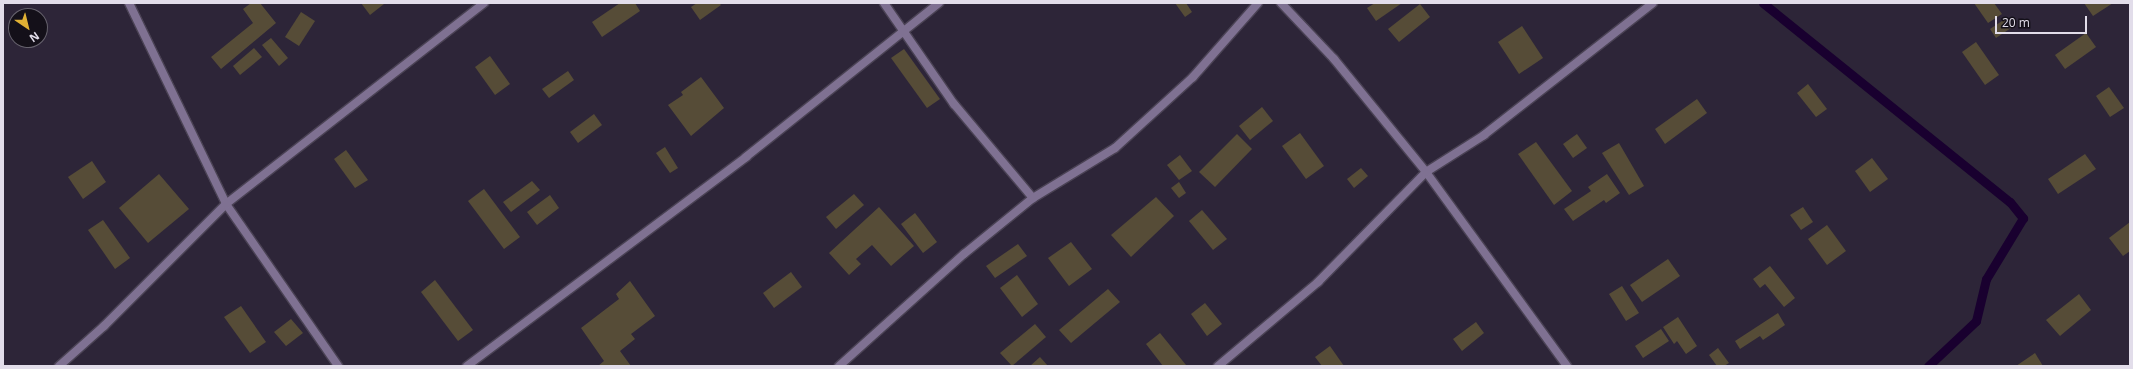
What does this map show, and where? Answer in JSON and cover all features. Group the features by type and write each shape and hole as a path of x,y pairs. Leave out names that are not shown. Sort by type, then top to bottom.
{"street":[{"path":"129,3 226,204 338,366"},
{"path":"59,366 104,326 226,204 484,3"},
{"path":"884,3 954,104 1033,198"},
{"path":"467,366 746,157 939,3"},
{"path":"839,366 964,254 1033,198 1115,148 1193,77 1258,3"},
{"path":"1281,3 1334,59 1426,172 1567,366"},
{"path":"1218,366 1318,282 1426,172 1484,135 1653,3"}],"building":[{"path":"251,3 260,3 276,23 221,69 211,57 253,23 243,9"},
{"path":"361,3 383,3 384,4 370,15"},
{"path":"620,3 635,3 640,11 602,37 592,22"},
{"path":"697,3 719,3 721,5 700,20 691,7"},
{"path":"1175,3 1186,3 1192,12 1185,17"},
{"path":"1375,3 1402,3 1376,21 1367,8"},
{"path":"1974,3 1994,3 2002,14 1988,23"},
{"path":"2084,3 2113,3 2093,16"},
{"path":"1420,4 1430,17 1399,42 1388,29"},
{"path":"301,12 315,21 299,46 285,37"},
{"path":"2005,19 2011,28 1996,38 1990,29"},
{"path":"1522,26 1543,58 1519,74 1498,42"},
{"path":"2086,33 2096,47 2065,69 2055,55"},
{"path":"271,38 288,58 279,66 262,45"},
{"path":"1976,42 1999,75 1985,85 1962,52"},
{"path":"254,48 262,57 240,75 233,66"},
{"path":"904,49 940,99 927,108 891,58"},
{"path":"490,56 510,84 495,95 475,67"},
{"path":"568,71 574,80 549,98 542,89"},
{"path":"701,77 724,108 691,136 668,105 683,95 681,92"},
{"path":"1808,84 1827,109 1816,117 1797,93"},
{"path":"2109,87 2124,108 2110,117 2096,96"},
{"path":"1697,99 1707,113 1665,144 1655,129"},
{"path":"1262,107 1273,121 1250,140 1239,126"},
{"path":"594,114 602,125 578,143 570,132"},
{"path":"1300,133 1324,166 1306,179 1282,146"},
{"path":"1237,134 1252,149 1215,187 1199,172"},
{"path":"1577,134 1587,148 1573,158 1563,144"},
{"path":"1536,142 1572,191 1554,205 1518,154"},
{"path":"1619,143 1644,186 1629,195 1602,153"},
{"path":"665,147 678,168 670,173 656,153"},
{"path":"346,150 368,180 355,188 334,159"},
{"path":"2085,154 2096,169 2058,194 2048,179"},
{"path":"1180,155 1192,171 1179,180 1167,165"},
{"path":"1872,158 1888,179 1870,192 1855,171"},
{"path":"92,161 106,182 83,199 68,177"},
{"path":"1361,168 1368,176 1354,188 1347,179"},
{"path":"159,174 189,209 148,243 119,208"},
{"path":"1607,174 1620,193 1606,203 1604,200 1573,221 1564,209 1591,191 1588,187"},
{"path":"532,181 540,190 511,212 503,202"},
{"path":"1179,182 1186,193 1179,198 1171,188"},
{"path":"484,189 520,237 504,249 468,201"},
{"path":"854,194 864,205 836,229 826,217"},
{"path":"550,195 559,208 537,225 527,212"},
{"path":"1156,197 1174,216 1131,257 1111,235"},
{"path":"879,207 914,246 891,266 872,245 856,259 861,264 849,275 829,253"},
{"path":"1803,207 1813,222 1801,230 1790,215"},
{"path":"1202,210 1227,239 1213,250 1189,221"},
{"path":"915,213 937,242 923,253 901,224"},
{"path":"103,220 130,258 115,269 88,230"},
{"path":"2130,222 2130,251 2123,256 2109,238"},
{"path":"1827,225 1846,251 1827,265 1808,239"},
{"path":"1071,242 1092,269 1069,286 1048,258"},
{"path":"1018,244 1027,256 995,278 986,266"},
{"path":"1668,259 1680,276 1642,302 1630,285"},
{"path":"1770,266 1795,298 1784,307 1765,284 1760,288 1753,279"},
{"path":"791,272 802,287 774,308 763,293"},
{"path":"1017,275 1038,304 1022,317 1000,288"},
{"path":"435,280 473,330 458,341 421,292"},
{"path":"630,281 655,316 631,334 635,339 620,351 631,366 598,366 604,361 581,328 619,299 616,294"},
{"path":"1622,286 1639,313 1626,321 1609,294"},
{"path":"1108,289 1120,302 1071,343 1059,330"},
{"path":"2079,294 2091,310 2060,336 2046,320"},
{"path":"1205,303 1222,324 1207,336 1191,314"},
{"path":"241,306 266,342 250,353 224,317"},
{"path":"1778,313 1785,325 1763,340 1760,336 1740,349 1735,341"},
{"path":"1678,317 1697,346 1686,354 1677,341 1674,344 1663,327"},
{"path":"291,319 303,333 286,346 274,332"},
{"path":"1476,322 1484,333 1462,351 1453,339"},
{"path":"1035,324 1046,337 1012,366 1000,353"},
{"path":"1661,329 1669,341 1643,358 1635,346"},
{"path":"1160,333 1186,365 1185,366 1163,366 1146,344"},
{"path":"1330,346 1344,366 1322,366 1315,357"},
{"path":"1718,348 1729,363 1724,366 1717,366 1709,355"},
{"path":"2035,353 2043,366 2016,366"},
{"path":"1040,357 1048,366 1030,366"}],"waterway":[{"path":"1763,3 2010,202 2023,218 1986,279 1976,321 1928,366"}]}
